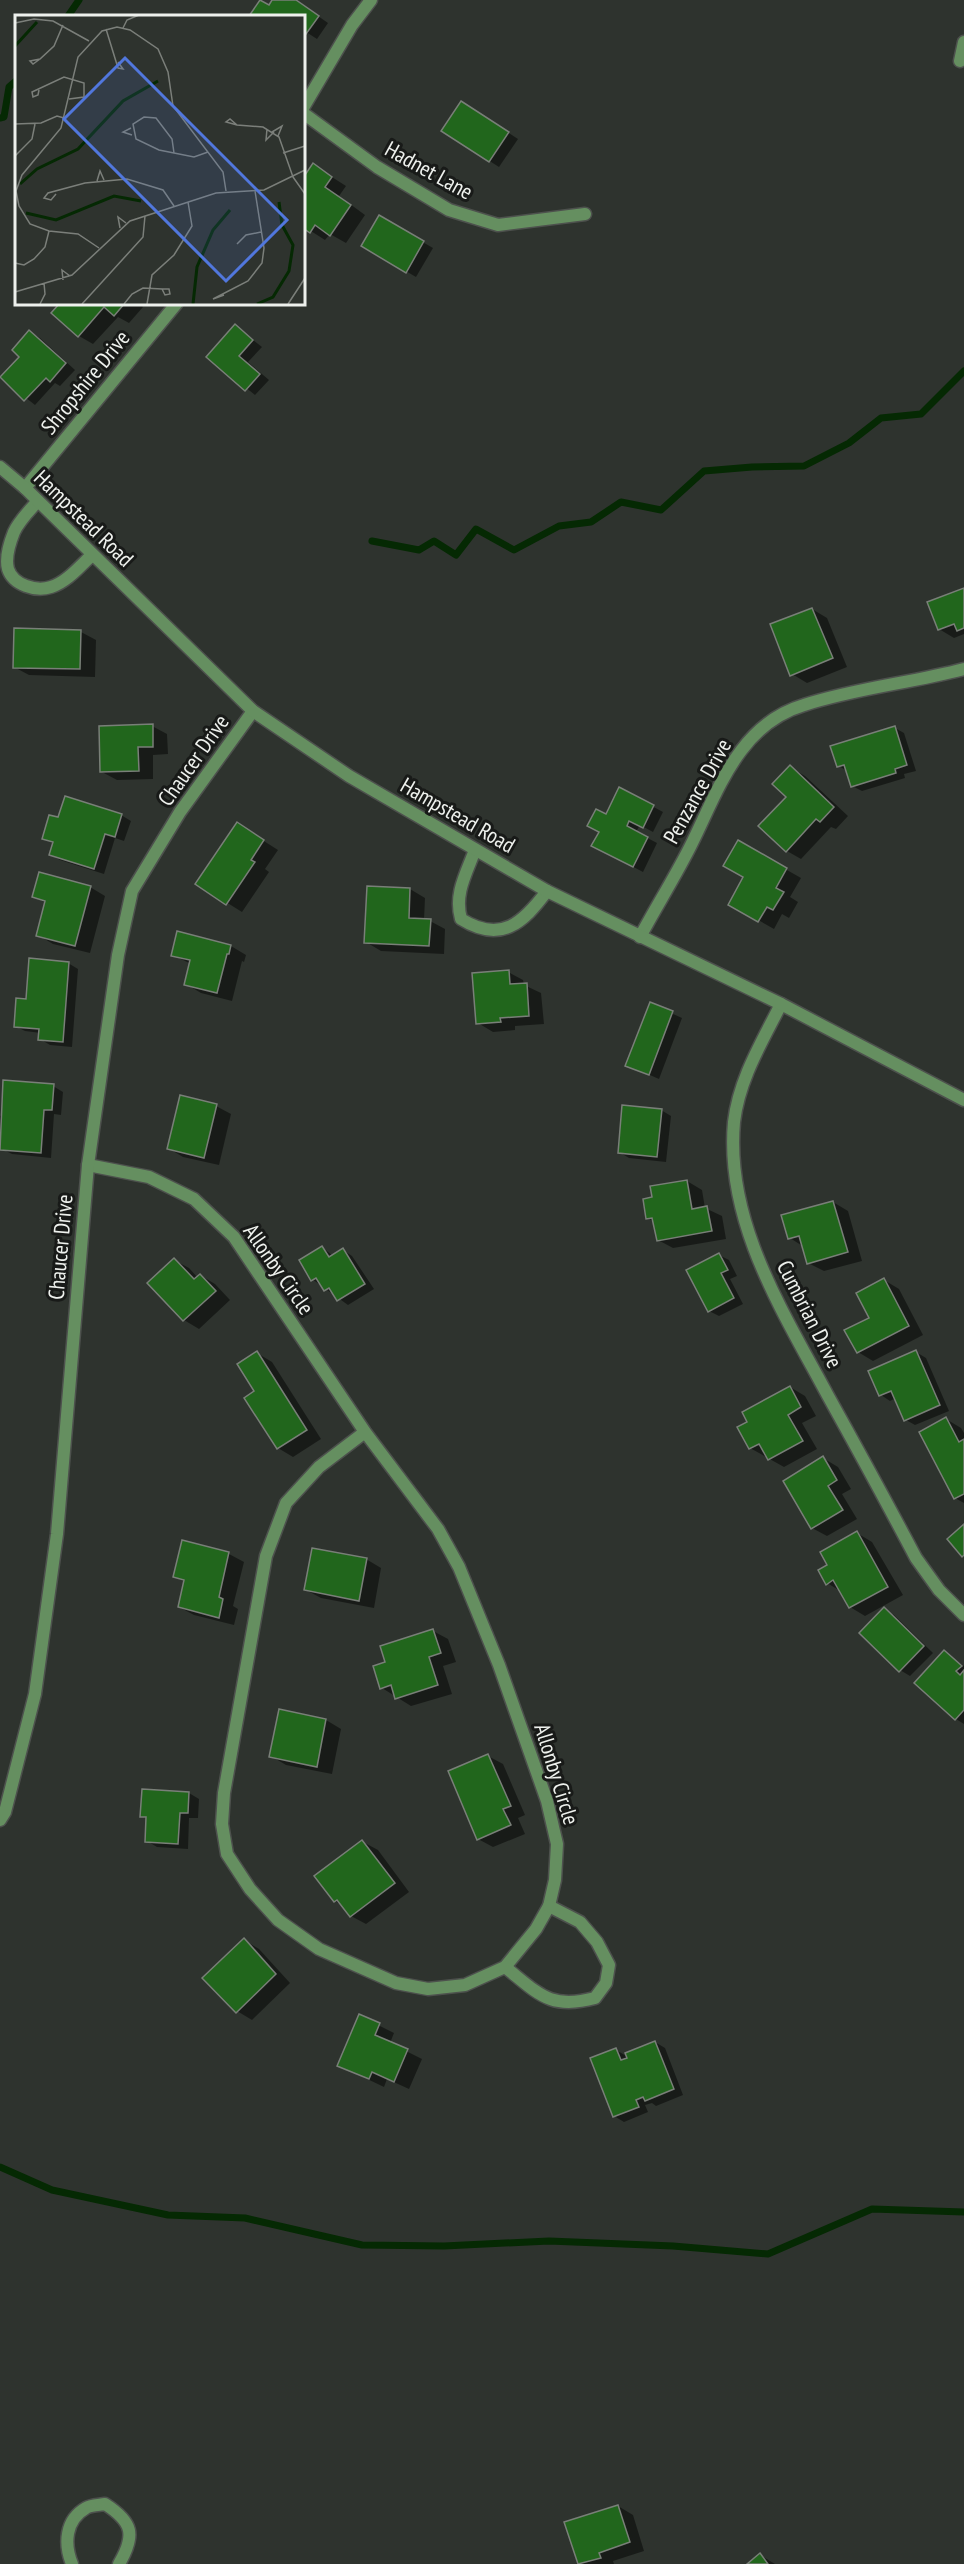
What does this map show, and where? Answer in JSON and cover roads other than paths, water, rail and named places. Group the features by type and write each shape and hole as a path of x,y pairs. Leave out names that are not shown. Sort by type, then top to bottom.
{"street":[{"path":"304,109 352,25 370,0"},
{"path":"960,61 964,42"},
{"name":"Hadnet Lane","path":"304,112 377,167 449,210 498,225 585,214"},
{"name":"Shropshire Drive","path":"25,488 176,304"},
{"name":"Hampstead Road","path":"0,468 25,488 253,711 349,776 547,891 781,1004 964,1100"},
{"path":"37,502 15,530 8,550 8,569 16,581 32,588 51,588 71,576 92,555"},
{"name":"Penzance Drive","path":"640,937 693,842 715,790 744,744 773,720 802,705 964,669"},
{"name":"Chaucer Drive","path":"0,1820 5,1812 35,1694 56,1546 88,1165 118,955 132,891 180,812 253,711"},
{"path":"475,850 462,882 457,903 461,919 475,928 494,931 517,924 530,913 547,891"},
{"name":"Cumbrian Drive","path":"781,1004 742,1082 734,1123 735,1160 742,1219 774,1296 916,1558 939,1590 964,1615"},
{"name":"Allonby Circle","path":"88,1165 149,1177 194,1199 234,1237 365,1432 438,1529 459,1567 499,1665 547,1801 557,1844 555,1880 549,1906 536,1929 505,1967 465,1985 428,1989 396,1983 319,1949 278,1920 250,1889 227,1854 222,1824 224,1793 266,1556 286,1503 319,1467 365,1432"},
{"path":"505,1967 539,1994 558,2003 576,2003 595,1998 606,1983 609,1965 597,1942 580,1922 549,1906"},
{"path":"72,2564 66,2549 71,2523 86,2507 105,2504 120,2513 129,2526 129,2547 119,2564"}],"waterway":[{"path":"69,15 79,0"},
{"path":"0,118 4,117 9,87 15,82"},
{"path":"372,541 419,550 434,541 456,555 476,529 514,550 559,526 591,522 621,502 661,510 704,471 804,466 849,443 881,418 921,414 964,371"},
{"path":"0,2167 52,2190 168,2215 245,2218 362,2245 444,2246 549,2241 673,2246 768,2254 872,2209 964,2212"}]}
